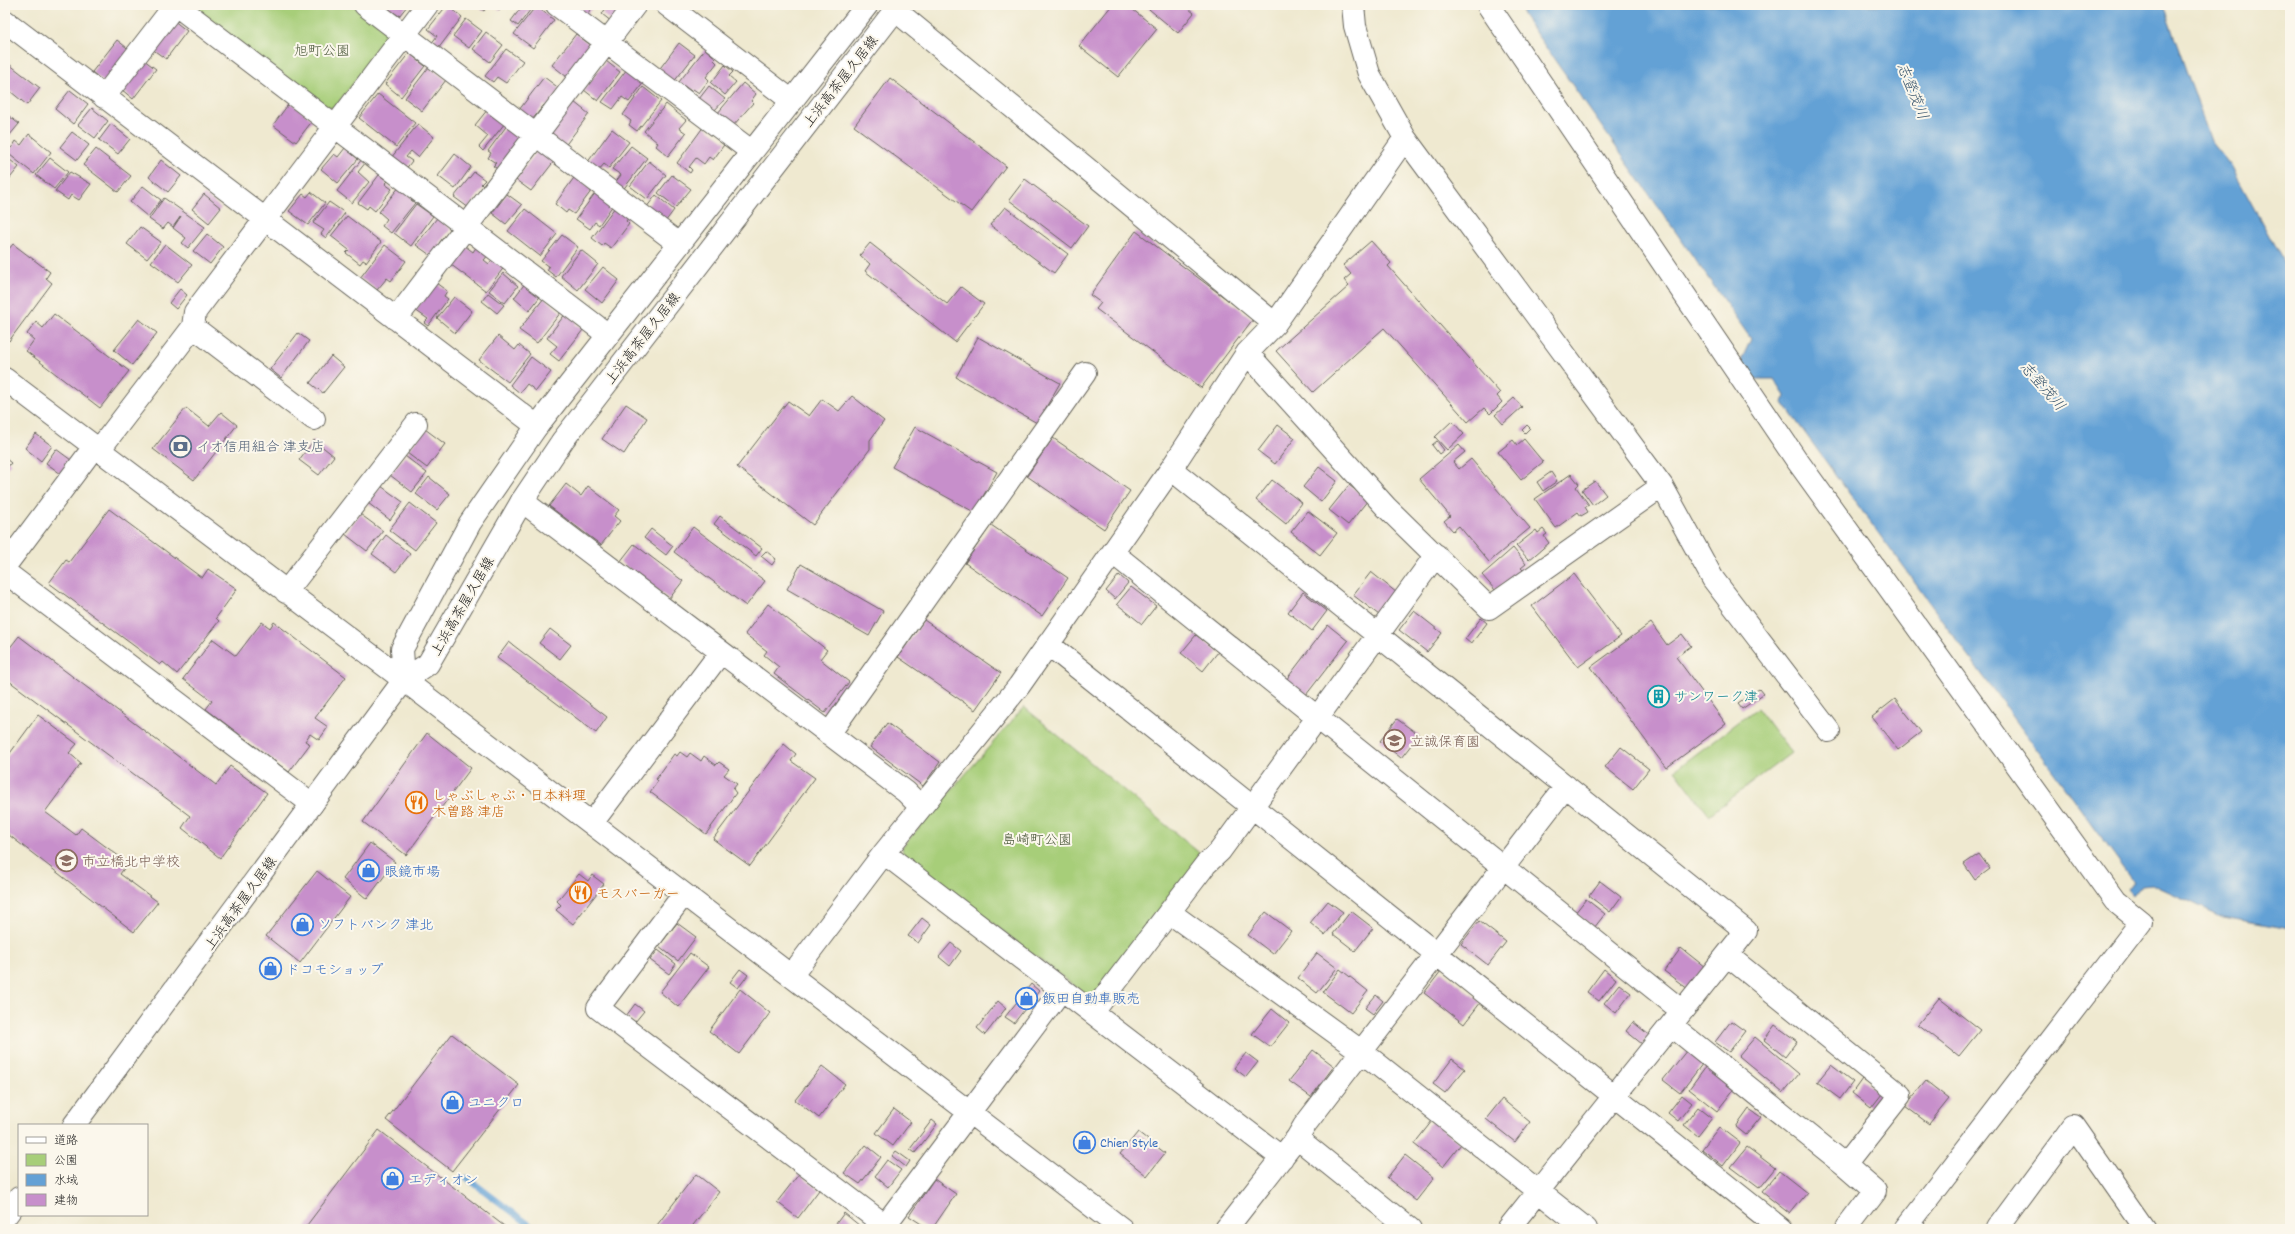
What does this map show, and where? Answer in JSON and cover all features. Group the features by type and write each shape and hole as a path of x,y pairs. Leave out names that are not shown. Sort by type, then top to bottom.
{"street":[{"path":"104,97 175,5 608,335"},
{"path":"366,5 678,244"},
{"path":"5,566 193,327 195,312 427,5"},
{"path":"557,5 752,151"},
{"path":"396,319 635,5"},
{"path":"667,5 792,101"},
{"name":"上浜高茶屋久居線","path":"404,680 402,649 470,523 537,426 678,244 867,5"},
{"path":"1353,5 1355,26 1369,74 1405,138 1662,486 1713,579 1829,731"},
{"path":"1488,5 1796,459 2115,900 2141,922 1905,1229"},
{"path":"897,8 1275,324"},
{"name":"上浜高茶屋久居線","path":"75,1124 404,680 428,664 522,502 563,440 897,8"},
{"path":"5,21 537,426"},
{"path":"791,976 884,853 988,726 1113,553 1247,354 1275,324 1405,138"},
{"path":"193,327 314,419"},
{"path":"1247,354 1386,507 1489,608 1662,486"},
{"path":"829,734 1085,373"},
{"path":"5,379 592,823 1122,1229"},
{"path":"286,592 416,424"},
{"path":"1171,469 1746,931 1508,1229"},
{"path":"522,502 906,792 921,807"},
{"path":"1113,553 1504,868 1875,1191 1846,1229"},
{"path":"1093,1012 1206,864 1220,851 1436,555"},
{"path":"5,572 312,804"},
{"path":"1048,644 1782,1229"},
{"path":"592,823 721,652"},
{"path":"1226,1229 1566,786"},
{"path":"884,853 1282,1158"},
{"path":"684,894 598,1008 886,1228 969,1112 1062,989"},
{"path":"1169,912 1362,1052 1586,1229"},
{"path":"1727,955 1900,1095 1845,1165"},
{"path":"1998,1229 2074,1126 2146,1229"},
{"path":"1297,1138 1410,1229"},
{"path":"5,1217 18,1199"}],"green space":[{"name":"旭町公園","path":"188,5 354,5 386,29 387,40 335,107 324,109"},
{"name":"島崎町公園","path":"1024,707 1203,856 1094,996 1087,996 903,854 902,847"},
{"path":"1757,708 1791,753 1709,815 1675,770"}],"water":[{"name":"志登茂川","path":"1522,5 2163,5 2211,141 2231,166 2290,274 2290,929 2223,917 2152,884 2142,885 2133,896 2128,890 2134,882 1783,403 1785,396 1774,379 1750,379 1740,363 1751,339 1523,15"}],"building":[{"path":"390,5 408,5 399,16 388,8"},
{"path":"447,5 462,17 438,49 431,44 437,36 428,29"},
{"path":"476,5 488,5 484,11"},
{"path":"493,5 504,5 500,10"},
{"path":"523,5 534,5 518,26 511,21"},
{"path":"585,5 594,5 585,17 580,12"},
{"path":"608,5 625,5 612,22 602,14"},
{"path":"1112,5 1127,5 1157,29 1118,77 1079,46"},
{"path":"1144,5 1184,5 1194,13 1178,33"},
{"path":"536,6 554,20 533,48 514,34"},
{"path":"466,19 482,31 469,48 453,36"},
{"path":"173,20 187,31 166,59 152,49"},
{"path":"486,32 503,45 490,62 473,49"},
{"path":"576,34 592,46 567,77 552,65"},
{"path":"117,40 131,51 106,84 92,72"},
{"path":"679,43 695,55 673,83 658,71"},
{"path":"506,49 523,61 506,83 497,77 493,82 485,76"},
{"path":"705,49 716,58 714,60 717,63 706,77 709,80 699,93 693,89 691,91 679,82"},
{"path":"409,53 425,66 401,97 385,84"},
{"path":"144,60 156,69 133,99 121,89"},
{"path":"5,61 40,88 27,105 5,87"},
{"path":"606,61 620,72 598,101 584,90"},
{"path":"725,65 733,72 729,76 736,82 725,95 711,83"},
{"path":"429,67 446,80 422,111 405,98"},
{"path":"627,69 644,82 629,102 622,97 613,109 602,102"},
{"path":"544,77 560,89 547,107 544,105 532,120 519,110"},
{"path":"890,78 1006,166 971,212 854,126"},
{"path":"743,83 756,94 751,101 753,103 732,127 717,114"},
{"path":"709,86 725,99 714,111 699,99"},
{"path":"643,87 661,101 637,131 629,125 631,121 623,115"},
{"path":"70,90 88,104 73,124 55,109"},
{"path":"378,94 415,123 396,147 359,118"},
{"path":"290,102 313,120 296,142 273,125"},
{"path":"574,102 589,114 564,147 549,135"},
{"path":"666,104 686,120 679,128 686,133 668,156 656,146 658,143 644,131"},
{"path":"92,108 108,121 95,138 78,125"},
{"path":"488,109 505,123 483,151 479,147 488,136 475,125"},
{"path":"5,113 19,124 9,136 5,133"},
{"path":"111,124 130,139 118,154 99,140"},
{"path":"418,124 434,137 418,157 411,151 406,157 412,161 405,170 391,158"},
{"path":"508,124 520,133 522,139 499,170 493,166 496,163 488,158 491,153 488,151"},
{"path":"704,126 726,142 713,160 709,157 704,164 696,158 689,167 692,170 690,173 677,163"},
{"path":"612,129 629,142 609,168 604,164 598,171 587,163"},
{"path":"72,132 89,145 77,160 60,147"},
{"path":"29,134 51,152 34,174 5,151 5,143 12,148 16,141 21,145"},
{"path":"631,146 647,158 622,191 614,184 621,175 612,169"},
{"path":"345,148 358,159 338,183 321,169 334,154 338,157"},
{"path":"96,149 131,176 118,192 83,165"},
{"path":"538,150 555,160 531,191 516,180"},
{"path":"455,154 471,167 455,189 438,176"},
{"path":"5,156 19,167 6,183 5,182"},
{"path":"50,158 68,172 54,189 36,175"},
{"path":"362,159 366,162 358,172 369,182 352,203 337,191"},
{"path":"161,160 181,176 168,192 149,177"},
{"path":"649,161 666,175 647,199 630,186"},
{"path":"70,172 91,184 79,200 71,195 68,200 55,191"},
{"path":"474,172 485,180 481,184 484,187 469,208 454,197"},
{"path":"379,175 388,181 385,184 392,189 375,211 369,206 367,209 358,203"},
{"path":"576,175 592,190 574,214 568,210 566,213 555,204"},
{"path":"672,175 691,189 676,207 658,193"},
{"path":"1025,179 1088,226 1072,248 1009,200"},
{"path":"143,186 161,200 148,217 130,202"},
{"path":"400,186 413,197 411,200 415,203 391,233 382,226 387,219 379,212"},
{"path":"311,192 325,203 308,225 289,211 303,194 307,197"},
{"path":"596,192 613,205 599,225 595,222 590,229 576,219"},
{"path":"204,194 221,208 209,223 192,209"},
{"path":"507,194 522,205 506,224 492,213"},
{"path":"656,195 674,210 665,222 646,208"},
{"path":"164,198 205,227 188,248 182,243 186,238 173,228 181,216 173,227 168,223 163,229 149,219"},
{"path":"329,202 345,213 326,238 321,234 324,230 313,223"},
{"path":"416,204 433,216 411,246 394,233"},
{"path":"615,207 629,217 626,221 629,224 611,248 604,243 602,246 592,238"},
{"path":"1005,207 1068,254 1054,273 990,225"},
{"path":"525,209 557,234 540,256 508,231"},
{"path":"347,216 381,242 366,262 363,260 360,264 346,253 349,250 331,236"},
{"path":"437,218 451,229 439,243 442,246 433,257 416,245"},
{"path":"140,227 161,242 147,259 127,244"},
{"path":"1136,231 1253,319 1201,388 1096,309 1101,303 1090,295"},
{"path":"207,234 223,247 210,264 193,251"},
{"path":"562,235 578,247 556,277 547,270 549,267 541,261"},
{"path":"1371,241 1391,263 1388,266 1500,393 1497,396 1502,402 1490,414 1484,408 1468,422 1384,328 1313,392 1276,351 1349,286 1344,280 1351,274 1343,265"},
{"path":"870,243 947,304 961,287 984,304 955,342 865,271 870,264 860,255"},
{"path":"13,244 50,272 46,278 52,283 9,341 5,338 5,248 8,250"},
{"path":"165,244 192,265 178,282 151,262"},
{"path":"385,245 406,261 391,281 387,278 377,290 360,278"},
{"path":"465,246 473,252 477,246 489,254 484,260 489,264 494,258 505,266 486,291 450,264"},
{"path":"581,250 598,264 578,290 561,276"},
{"path":"603,267 619,280 602,303 585,289"},
{"path":"503,273 518,286 505,303 489,291"},
{"path":"526,282 542,294 529,311 514,298"},
{"path":"436,283 447,291 444,296 448,299 428,326 424,323 428,319 415,310"},
{"path":"180,289 187,295 176,309 169,303"},
{"path":"488,293 504,305 497,313 482,301"},
{"path":"454,297 472,311 455,333 437,318"},
{"path":"544,298 561,312 537,343 519,330"},
{"path":"566,313 577,322 575,324 583,330 559,361 550,354 557,346 547,338"},
{"path":"54,314 129,371 100,408 26,351 34,340 27,334 36,322 43,328"},
{"path":"139,319 157,333 132,365 114,350"},
{"path":"298,333 309,341 281,378 270,369"},
{"path":"498,336 515,350 519,345 530,354 508,382 479,360"},
{"path":"978,337 1060,383 1037,423 956,377"},
{"path":"331,356 344,367 323,393 310,383"},
{"path":"531,357 551,372 536,391 527,384 520,393 510,385"},
{"path":"852,396 884,421 870,440 870,449 813,525 737,467 788,401 809,416 822,399 839,411"},
{"path":"1514,398 1522,407 1503,424 1495,415"},
{"path":"626,404 647,418 624,454 602,439"},
{"path":"186,408 209,426 221,412 237,425 194,480 153,449"},
{"path":"1452,421 1464,434 1447,450 1435,437"},
{"path":"1278,425 1295,438 1275,464 1258,451"},
{"path":"1527,425 1530,428 1525,433 1522,430"},
{"path":"915,427 997,472 974,512 892,467"},
{"path":"425,429 445,444 427,468 407,453"},
{"path":"36,434 52,446 41,461 25,448"},
{"path":"1053,438 1130,491 1104,529 1027,476"},
{"path":"1524,439 1543,462 1521,480 1498,452 1513,440 1517,445"},
{"path":"314,440 334,456 319,475 299,460"},
{"path":"1437,441 1444,450 1439,454 1432,445"},
{"path":"1459,445 1465,452 1453,462 1459,469 1471,459 1530,528 1489,562 1459,526 1453,531 1444,521 1450,516 1419,479"},
{"path":"56,449 71,460 61,474 46,463"},
{"path":"405,456 427,473 412,492 390,475"},
{"path":"5,458 11,463 5,470"},
{"path":"1319,467 1337,481 1321,502 1303,487"},
{"path":"1551,472 1557,481 1543,491 1537,482"},
{"path":"1571,474 1579,484 1576,487 1589,505 1585,507 1588,512 1581,516 1578,512 1556,528 1535,499"},
{"path":"429,477 450,494 437,510 416,494"},
{"path":"1272,480 1302,503 1286,524 1256,500"},
{"path":"1595,481 1606,495 1593,505 1582,490"},
{"path":"566,484 581,496 588,486 619,510 614,516 620,521 601,545 549,506"},
{"path":"1349,485 1368,500 1348,525 1329,510"},
{"path":"381,486 403,502 390,520 368,503"},
{"path":"410,503 436,523 415,550 389,530"},
{"path":"109,509 202,578 208,569 237,589 216,618 219,621 177,674 163,662 160,665 49,583 66,560 69,562"},
{"path":"1308,511 1337,533 1320,555 1291,532"},
{"path":"360,514 383,531 367,551 345,534"},
{"path":"720,516 762,548 756,556 714,524"},
{"path":"991,525 1068,578 1042,616 965,563"},
{"path":"693,527 765,581 746,606 674,552"},
{"path":"651,529 673,546 666,555 644,538"},
{"path":"1543,529 1547,534 1544,536 1549,543 1529,560 1516,546 1536,530 1538,533"},
{"path":"386,535 410,554 396,572 372,554"},
{"path":"634,544 683,581 669,599 620,562"},
{"path":"1513,548 1526,564 1521,568 1524,571 1495,590 1482,575"},
{"path":"766,551 776,559 772,565 761,556"},
{"path":"801,564 883,611 869,636 787,589"},
{"path":"1371,572 1397,593 1379,615 1353,595"},
{"path":"1574,574 1621,636 1578,667 1532,606"},
{"path":"1119,575 1128,583 1115,599 1106,591"},
{"path":"1131,587 1156,606 1142,624 1117,604"},
{"path":"1303,592 1327,611 1312,631 1288,612"},
{"path":"768,604 827,650 820,659 849,682 825,713 774,674 779,667 764,655 767,651 745,634"},
{"path":"1414,611 1442,633 1427,652 1399,630"},
{"path":"1481,618 1487,623 1471,644 1465,639"},
{"path":"924,620 1001,673 975,710 898,657"},
{"path":"262,622 270,628 274,622 346,677 315,718 328,727 319,740 310,734 305,741 310,744 289,772 206,709 212,701 183,679 213,639 236,656"},
{"name":"サンワーク津","path":"1651,623 1667,645 1682,634 1691,646 1676,657 1726,724 1666,768 1591,667"},
{"path":"1328,625 1348,641 1306,695 1286,680"},
{"path":"550,629 571,645 560,659 539,643"},
{"path":"1196,635 1218,652 1203,671 1181,653"},
{"path":"19,636 216,785 230,766 267,793 220,858 182,828 190,816 5,678 5,654"},
{"path":"509,642 607,717 596,733 497,658"},
{"path":"1759,689 1763,694 1742,709 1738,704"},
{"path":"1895,699 1921,732 1898,750 1872,717"},
{"path":"38,715 77,744 69,753 81,763 45,812 76,835 81,828 128,863 120,874 158,902 134,932 5,832 5,760"},
{"path":"1397,719 1419,735 1401,758 1380,741"},
{"path":"887,723 940,762 923,786 870,747"},
{"path":"427,733 471,768 406,855 363,822"},
{"path":"784,744 796,754 791,761 815,778 750,866 713,839"},
{"path":"1621,747 1649,769 1633,789 1605,767"},
{"path":"680,752 687,757 690,753 701,761 704,756 716,765 719,762 729,769 724,775 737,784 733,789 736,793 706,834 650,792 658,781 656,779 674,754 677,756"},
{"name":"眼鏡市場","path":"370,843 395,862 367,899 343,879"},
{"path":"1979,854 1990,869 1975,880 1964,864"},
{"path":"317,871 350,897 300,963 266,936"},
{"name":"モスバーガー","path":"579,874 588,881 592,875 604,884 573,924 556,910 561,905 557,901"},
{"path":"1600,881 1621,897 1610,912 1589,896"},
{"path":"1586,899 1605,914 1594,928 1575,913"},
{"path":"1328,901 1343,912 1325,935 1310,923"},
{"path":"1351,911 1373,928 1355,951 1333,934"},
{"path":"1266,912 1291,931 1273,954 1248,935"},
{"path":"922,918 931,925 918,943 908,936"},
{"path":"1479,921 1506,942 1488,965 1461,944"},
{"path":"677,923 696,937 678,961 659,946"},
{"path":"951,943 961,951 950,966 939,957"},
{"path":"1681,948 1705,967 1688,989 1664,971"},
{"path":"658,950 676,964 669,974 650,960"},
{"path":"690,953 709,967 678,1007 660,992"},
{"path":"1317,953 1337,968 1317,993 1298,978"},
{"path":"740,969 748,975 738,988 730,982"},
{"path":"1340,969 1368,991 1351,1013 1323,992"},
{"path":"1604,969 1616,979 1599,1001 1587,992"},
{"path":"1441,971 1481,1002 1464,1024 1424,993"},
{"path":"1031,984 1039,991 1014,1023 1005,1017"},
{"path":"1619,984 1631,993 1616,1013 1604,1003"},
{"path":"740,989 770,1013 739,1054 709,1031"},
{"path":"1376,995 1383,1001 1373,1014 1365,1008"},
{"path":"1939,998 1980,1030 1959,1056 1918,1024"},
{"path":"998,1001 1006,1008 985,1035 977,1028"},
{"path":"635,1004 644,1011 635,1022 626,1016"},
{"path":"1272,1009 1289,1023 1270,1047 1252,1034"},
{"path":"1731,1021 1745,1031 1729,1052 1715,1042"},
{"path":"1633,1022 1649,1035 1642,1044 1626,1031"},
{"path":"1775,1025 1797,1041 1785,1057 1764,1040"},
{"name":"ユニクロ","path":"452,1034 519,1085 452,1171 386,1120"},
{"path":"1755,1037 1799,1074 1783,1093 1739,1056"},
{"path":"1313,1050 1334,1066 1311,1097 1289,1081"},
{"path":"1687,1050 1703,1063 1680,1093 1663,1080"},
{"path":"1246,1053 1258,1062 1246,1077 1234,1068"},
{"path":"1452,1059 1465,1069 1445,1093 1433,1084"},
{"path":"1831,1065 1853,1082 1840,1099 1817,1082"},
{"path":"822,1066 845,1084 819,1118 795,1100"},
{"path":"1706,1066 1735,1088 1717,1111 1689,1089"},
{"path":"1862,1079 1882,1094 1871,1108 1852,1093"},
{"path":"1926,1081 1949,1099 1929,1124 1905,1106"},
{"path":"1682,1095 1692,1103 1678,1121 1668,1113"},
{"path":"1502,1099 1530,1122 1515,1142 1486,1119"},
{"path":"1698,1107 1712,1118 1698,1136 1684,1125"},
{"path":"894,1109 911,1122 893,1146 876,1133"},
{"path":"1749,1109 1761,1117 1746,1135 1736,1127"},
{"path":"932,1120 937,1124 915,1153 910,1149"},
{"path":"1432,1121 1461,1144 1443,1167 1414,1144"},
{"path":"1719,1127 1740,1143 1723,1166 1702,1149"},
{"name":"エディオン","path":"379,1130 508,1229 304,1229"},
{"path":"1138,1132 1165,1153 1147,1176 1120,1154"},
{"path":"866,1145 881,1157 860,1184 844,1173"},
{"path":"1747,1147 1775,1168 1759,1188 1731,1167"},
{"path":"896,1151 910,1161 906,1167 892,1156"},
{"path":"1405,1155 1434,1178 1416,1201 1387,1178"},
{"path":"887,1160 901,1170 888,1187 875,1176"},
{"path":"1779,1171 1807,1193 1790,1214 1762,1192"},
{"path":"696,1174 719,1192 690,1229 654,1229"},
{"path":"799,1174 819,1190 798,1218 777,1202"},
{"path":"934,1179 956,1194 932,1229 929,1229 909,1216"},
{"path":"844,1213 860,1226 857,1229 832,1229"}],"waterway":[{"path":"467,1178 535,1229"},
{"path":"865,1229 871,1219"}],"place":[{"name":"イオ信用組合 津支店","path":"181,446"},
{"name":"サンワーク津","path":"1658,696"},
{"name":"立誠保育園","path":"1395,741"},
{"name":"しゃぶしゃぶ・日本料理 木曽路 津店","path":"417,803"},
{"name":"市立橋北中学校","path":"67,861"},
{"name":"眼鏡市場","path":"369,871"},
{"name":"モスバーガー","path":"580,893"},
{"name":"ソフトバンク 津北","path":"303,924"},
{"name":"ドコモショップ","path":"270,969"},
{"name":"飯田自動車販売","path":"1027,998"},
{"name":"ユニクロ","path":"452,1102"},
{"name":"Chien Style","path":"1085,1142"},
{"name":"エディオン","path":"393,1179"}]}
